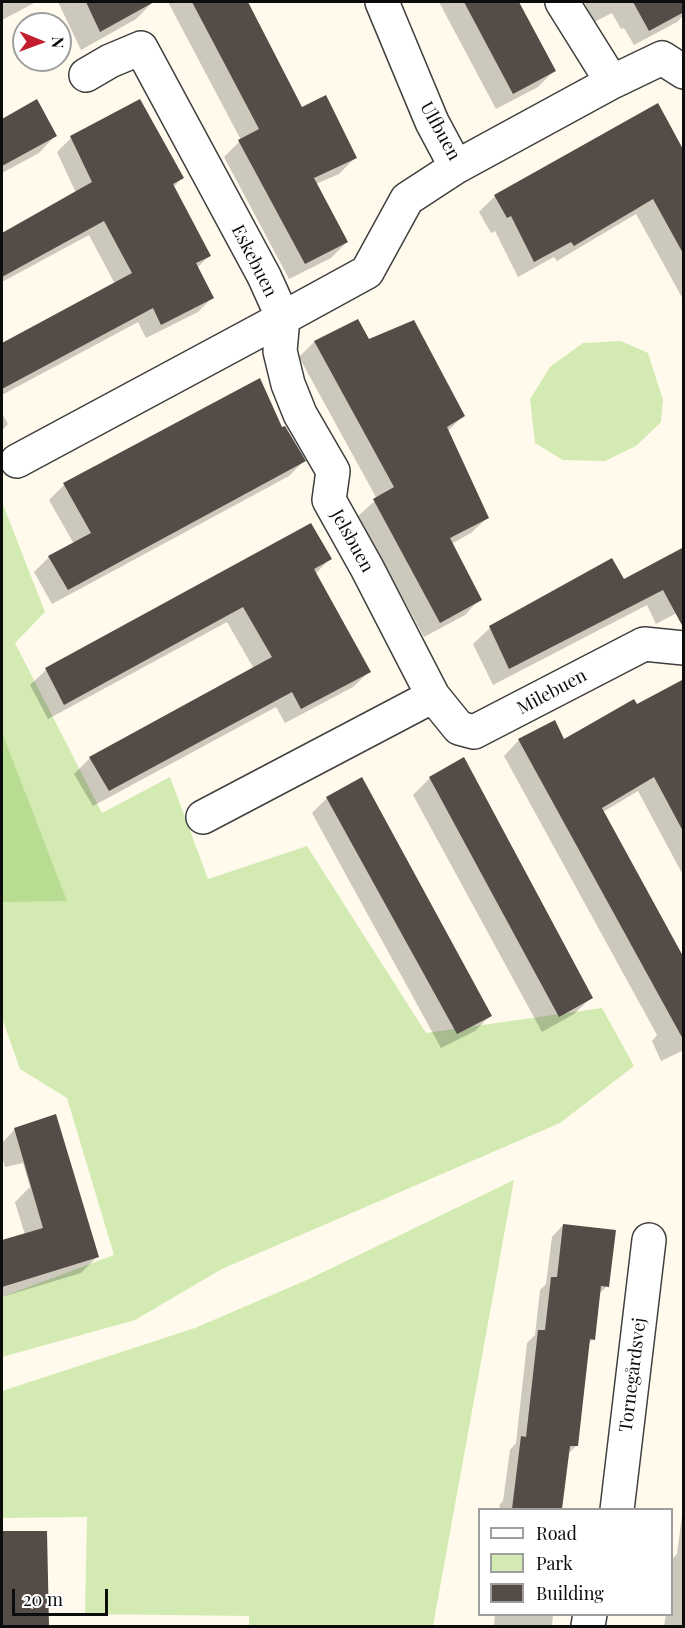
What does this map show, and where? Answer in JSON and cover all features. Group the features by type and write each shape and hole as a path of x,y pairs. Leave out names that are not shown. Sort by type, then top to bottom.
{"street":[{"name":"Ulfbuen","path":"382,2 432,122 456,167 612,82 662,58 684,72"},
{"path":"562,2 612,82"},
{"name":"Eskebuen","path":"86,75 110,61 141,48 264,276 284,318 367,272 407,199 456,167"},
{"path":"17,461 284,318"},
{"name":"Jelsbuen","path":"284,318 280,351 288,384 300,414 333,471 329,500 433,696"},
{"name":"Milebuen","path":"433,696 459,728 474,732 644,644 684,648"},
{"path":"203,817 433,696"},
{"name":"Tornegårdsvej","path":"617,1508 649,1240"}],"green space":[{"path":"621,341 648,353 663,400 661,422 636,446 605,461 563,460 535,443 530,399 550,367 583,343"},
{"path":"2,502 45,612 15,643 102,813 170,777 208,879 307,846 426,1033 602,1008 634,1066 560,1123 222,1269 135,1320 2,1357 2,1297 114,1255 67,1098 20,1069 2,1018"},
{"path":"3,735 67,901 2,902"},
{"path":"514,1180 433,1626 249,1626 249,1616 85,1614 87,1517 2,1518 2,1391 195,1328 309,1279"}],"building":[{"path":"86,2 154,2 100,32"},
{"path":"192,2 248,2 302,107 326,95 357,158 314,178 348,242 305,264 238,140 259,129"},
{"path":"464,2 519,2 556,71 513,94"},
{"path":"633,2 684,2 684,12 649,31"},
{"path":"37,99 57,136 2,166 2,119"},
{"path":"140,99 184,178 173,184 211,256 196,263 214,298 161,325 153,308 2,389 2,343 132,273 104,221 2,277 2,233 92,182 70,136"},
{"path":"658,103 684,151 684,255 653,199 574,246 571,242 534,262 511,216 507,218 494,195"},
{"path":"358,319 369,339 414,320 465,416 447,427 489,518 450,538 482,600 440,623 373,499 394,487 314,341"},
{"path":"260,378 282,427 285,426 306,461 68,590 48,556 91,533 63,483"},
{"path":"311,523 332,559 314,569 371,672 301,709 292,692 109,791 89,757 272,657 243,607 64,705 45,668"},
{"path":"684,547 684,629 663,590 509,669 489,626 612,558 624,579"},
{"path":"684,679 684,833 654,777 602,808 684,958 684,1041 518,739 555,720 564,739 634,699 637,704"},
{"path":"464,757 593,998 559,1017 429,777"},
{"path":"362,777 492,1016 457,1034 326,797"},
{"path":"56,1114 99,1257 2,1287 2,1240 43,1228 14,1128"},
{"path":"563,1224 616,1230 609,1287 601,1286 595,1340 590,1339 578,1446 570,1446 562,1508 512,1508 521,1436 526,1437 538,1330 545,1330 551,1277 557,1277"},
{"path":"2,1531 47,1531 49,1626 2,1626"}]}
